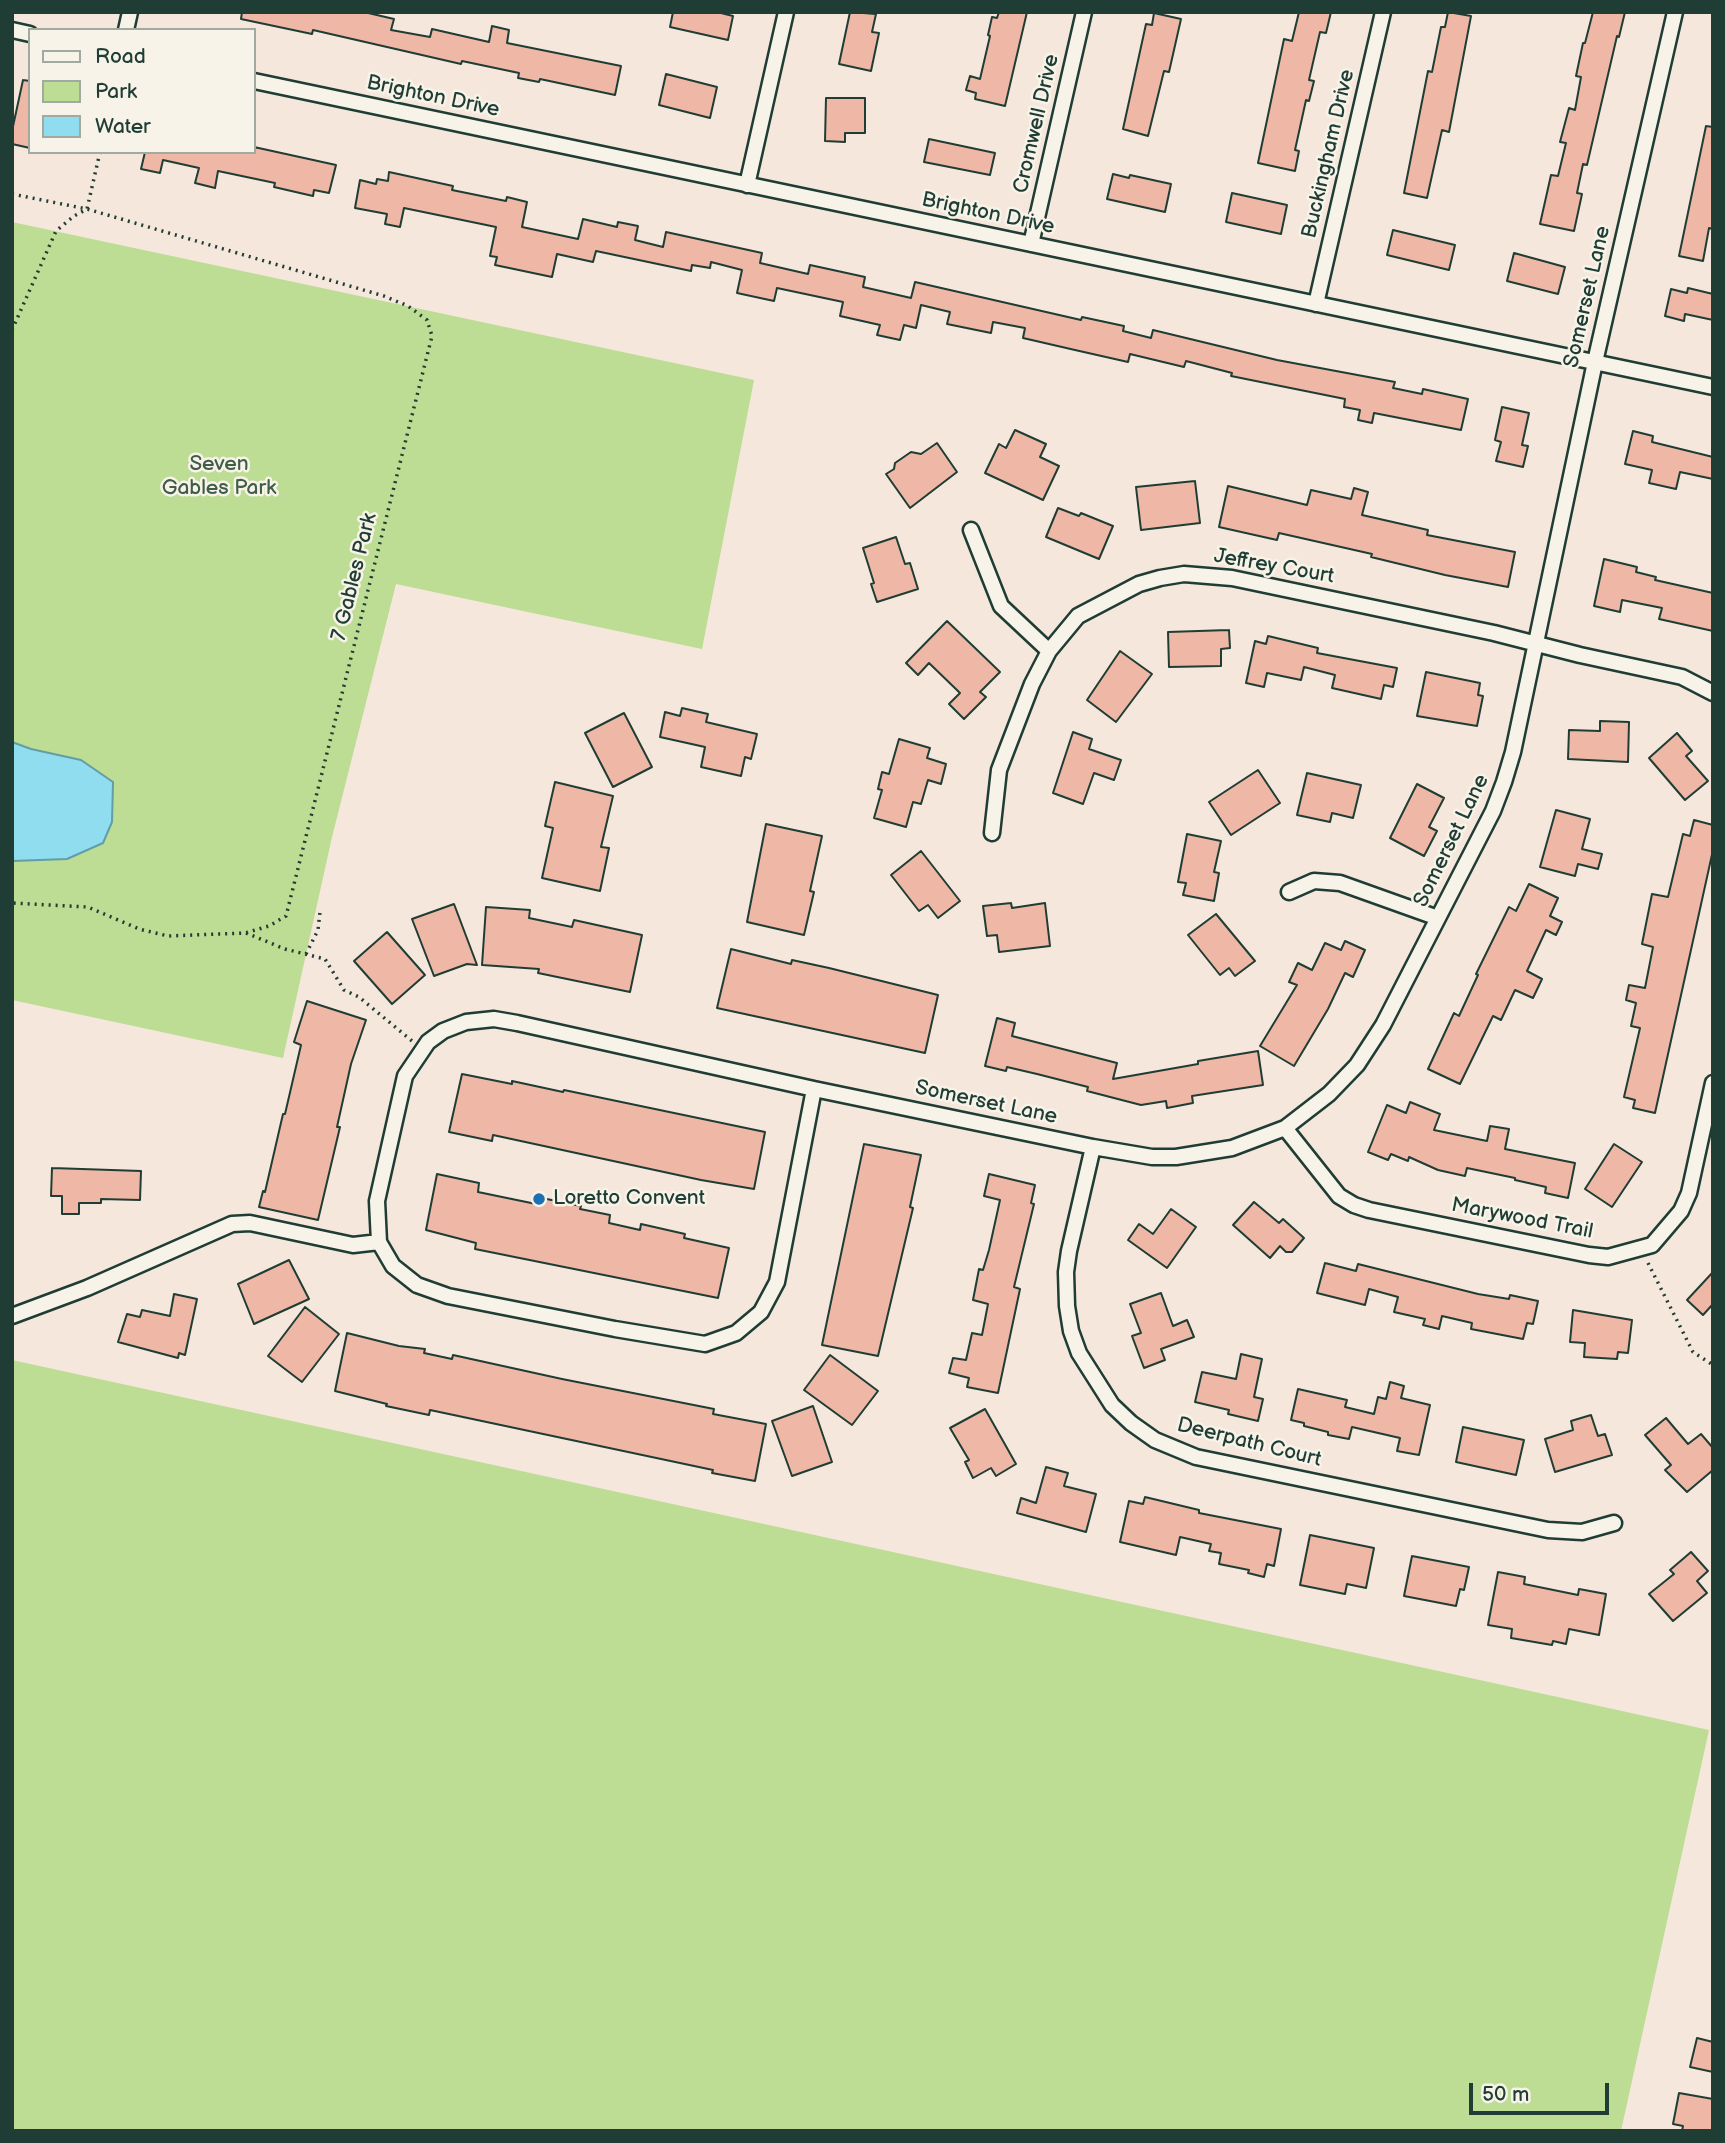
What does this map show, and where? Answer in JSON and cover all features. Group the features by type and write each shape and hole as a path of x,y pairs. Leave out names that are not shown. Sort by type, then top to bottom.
{"street":[{"path":"747,185 786,12"},
{"name":"Cromwell Drive","path":"1031,244 1084,12"},
{"name":"Buckingham Drive","path":"1316,304 1383,12"},
{"name":"Somerset Lane","path":"379,1242 377,1201 405,1076 421,1049 443,1031 466,1022 494,1019 1134,1155 1177,1157 1232,1149 1285,1128 1329,1094 1357,1065 1382,1025 1493,811 1504,782 1513,752 1595,362 1675,12"},
{"name":"Brighton Drive","path":"256,81 1713,387"},
{"path":"971,530 1001,606 1049,651"},
{"name":"Jeffrey Court","path":"992,832 999,771 1032,684 1049,651 1079,616 1139,584 1184,574 1231,578 1536,644"},
{"path":"1536,644 1682,677 1713,693"},
{"path":"1289,892 1314,881 1340,883 1438,918"},
{"name":"Marywood Trail","path":"1285,1128 1339,1196 1362,1207 1589,1255 1608,1256 1652,1245 1681,1211 1689,1193 1713,1083"},
{"path":"12,1316 87,1288 232,1224 250,1223 353,1245 379,1242 393,1266 417,1285 448,1296 615,1329 705,1343 736,1333 761,1312 777,1282 814,1088"},
{"name":"Deerpath Court","path":"1093,1147 1069,1251 1066,1272 1067,1306 1079,1353 1112,1405 1131,1423 1155,1440 1196,1457 1548,1530 1582,1532 1614,1523"}],"path":[{"path":"12,330 56,231 87,209 100,154"},
{"name":"7 Gables Park","path":"12,194 87,209 384,296 408,306 427,320 432,336 286,916 269,926 245,933 168,936 139,929 88,907 12,903"},
{"path":"306,954 318,930 320,912"},
{"path":"245,933 285,949 325,959 344,990 359,997 421,1049"},
{"path":"1641,1248 1693,1352 1713,1365"}],"green space":[{"name":"Seven Gables Park","path":"12,222 754,380 702,649 396,584 332,837 283,1058 12,1000"},
{"path":"12,1360 1709,1730 1621,2131 12,2131"}],"water":[{"path":"12,742 81,760 113,782 112,822 103,843 67,859 12,861"}],"building":[{"path":"242,12 364,12 394,19 391,30 430,37 432,29 489,42 492,26 509,30 507,43 621,66 615,95 540,79 539,82 518,78 519,73 462,61 461,64 313,30 312,34 241,19"},
{"path":"673,12 717,12 733,16 728,40 670,27"},
{"path":"850,12 876,14 872,32 879,33 871,71 839,64"},
{"path":"999,12 1027,12 1005,106 975,99 976,93 966,90 970,76 980,79 992,17 997,18"},
{"path":"1299,12 1331,12 1326,33 1320,32 1309,80 1314,81 1309,101 1306,100 1295,150 1299,151 1295,171 1258,163 1284,39 1292,41"},
{"path":"1448,12 1471,16 1449,132 1442,130 1427,198 1404,193 1428,71 1432,72 1441,27 1445,27"},
{"path":"1593,12 1625,12 1587,165 1583,164 1577,193 1582,194 1574,231 1540,224 1551,175 1558,176 1566,143 1560,142 1569,108 1575,110 1581,77 1576,76"},
{"path":"1154,13 1181,19 1169,72 1164,71 1148,136 1123,129 1146,24 1152,25"},
{"path":"666,74 717,87 710,118 659,105"},
{"path":"23,80 28,81 28,148 12,144 12,131"},
{"path":"826,98 865,98 865,133 845,133 845,142 825,141"},
{"path":"1706,126 1713,127 1713,229 1709,228 1703,261 1679,256"},
{"path":"929,139 995,153 990,175 924,162"},
{"path":"256,147 336,165 329,193 314,190 313,196 274,187 275,183 218,171 215,188 195,183 199,168 163,160 160,173 141,169 145,154 256,154"},
{"path":"389,172 453,186 452,190 506,201 507,197 527,202 522,227 578,239 583,219 617,227 618,222 638,226 635,240 663,247 666,232 762,253 760,263 808,274 810,265 865,277 863,287 911,298 915,282 1081,320 1082,317 1124,326 1123,331 1151,338 1153,330 1277,360 1395,382 1393,388 1422,394 1423,389 1468,399 1461,430 1374,413 1372,423 1358,420 1360,410 1344,407 1345,399 1231,376 1232,373 1186,361 1184,367 1130,354 1128,362 1023,338 1025,328 993,322 991,333 947,324 950,312 921,305 916,328 904,325 900,340 877,335 880,325 840,316 843,302 777,288 774,301 737,293 742,270 711,262 710,268 692,265 691,271 596,251 593,262 557,254 552,277 495,265 497,257 490,256 496,227 404,208 400,227 385,224 387,214 355,208 360,180 376,184 377,179 388,181"},
{"path":"1113,174 1171,184 1165,212 1107,199"},
{"path":"1232,193 1287,205 1281,234 1226,222"},
{"path":"1393,230 1455,245 1449,270 1387,255"},
{"path":"1514,253 1565,267 1558,294 1507,281"},
{"path":"1688,288 1713,294 1713,320 1685,314 1684,321 1665,316 1671,289 1687,293"},
{"path":"1502,407 1529,413 1522,445 1528,446 1523,467 1496,461 1501,442 1495,440"},
{"path":"1015,430 1046,444 1040,457 1059,466 1043,500 985,473 999,444 1006,448"},
{"path":"1633,431 1653,436 1652,442 1713,457 1713,479 1680,472 1676,489 1649,483 1652,470 1625,464"},
{"path":"937,443 957,472 910,508 886,474 894,469 895,463 911,452 921,454"},
{"path":"1195,481 1200,523 1141,530 1136,487"},
{"path":"1228,486 1307,505 1311,490 1351,499 1354,488 1368,492 1362,515 1428,530 1427,535 1515,552 1508,587 1445,575 1371,557 1372,554 1279,533 1277,540 1219,527"},
{"path":"1058,508 1079,516 1081,513 1113,526 1099,559 1046,537"},
{"path":"896,537 905,564 910,563 918,589 877,602 863,548"},
{"path":"1604,559 1637,567 1636,572 1656,577 1655,580 1713,593 1713,631 1659,619 1662,608 1622,600 1620,612 1594,606"},
{"path":"947,621 1000,672 980,692 986,697 964,719 949,704 960,693 929,663 918,675 906,663"},
{"path":"1229,630 1230,648 1221,649 1221,666 1169,667 1168,632"},
{"path":"1268,636 1318,648 1317,653 1397,668 1393,687 1384,685 1381,699 1332,688 1335,675 1304,667 1301,680 1267,673 1264,687 1246,683 1255,641 1266,644"},
{"path":"1120,651 1152,674 1116,722 1087,700"},
{"path":"1426,672 1480,683 1478,695 1483,696 1477,726 1417,716"},
{"path":"682,708 708,714 706,722 757,734 751,759 745,757 741,776 701,767 705,747 660,737 665,712 680,716"},
{"path":"624,713 652,767 613,787 585,733"},
{"path":"1600,721 1629,722 1628,762 1568,759 1569,730 1600,731"},
{"path":"1073,732 1092,739 1089,749 1121,760 1114,780 1094,773 1083,804 1053,793"},
{"path":"1677,733 1692,751 1686,756 1708,781 1685,800 1649,758"},
{"path":"899,739 930,748 927,758 946,764 941,784 928,780 921,804 913,802 906,827 874,818 882,790 878,789 882,772 889,774"},
{"path":"1258,770 1280,803 1231,835 1209,802"},
{"path":"1307,773 1361,785 1353,818 1332,813 1330,822 1297,815"},
{"path":"555,782 613,796 601,847 609,848 600,891 542,878 553,828 545,826"},
{"path":"1417,784 1444,798 1429,827 1437,831 1424,856 1390,838"},
{"path":"1556,810 1590,819 1582,849 1602,854 1598,869 1578,864 1575,876 1540,867"},
{"path":"1694,820 1713,825 1713,850 1655,1113 1633,1108 1635,1100 1624,1097 1640,1028 1631,1026 1636,1003 1626,1000 1629,985 1645,988 1653,947 1642,944 1652,894 1668,897 1683,834 1690,836"},
{"path":"766,824 822,836 810,891 814,892 804,935 747,922"},
{"path":"1187,834 1221,841 1214,872 1219,873 1214,901 1183,895 1186,883 1178,882"},
{"path":"921,851 960,901 938,918 928,905 919,911 891,875"},
{"path":"1529,884 1558,898 1550,916 1562,922 1556,935 1546,930 1527,971 1542,979 1533,998 1515,990 1501,1020 1493,1016 1460,1084 1428,1069 1454,1013 1459,1016 1509,907 1516,911"},
{"path":"1011,903 1012,908 1045,903 1050,946 999,952 997,935 987,936 983,906"},
{"path":"454,904 477,965 467,964 434,976 412,919"},
{"path":"486,907 530,910 529,918 572,927 574,920 642,935 630,992 538,973 539,969 482,965"},
{"path":"1216,914 1255,961 1235,976 1229,968 1220,975 1188,935"},
{"path":"387,932 425,975 392,1004 354,961"},
{"path":"1345,941 1365,950 1353,977 1345,973 1328,1009 1294,1066 1260,1046 1297,985 1289,982 1298,963 1312,970 1325,943 1341,950"},
{"path":"731,949 791,964 792,960 829,968 938,995 925,1053 717,1008"},
{"path":"307,1001 366,1020 351,1064 337,1127 340,1127 318,1220 259,1207 285,1114 301,1045 294,1042"},
{"path":"997,1018 1015,1023 1012,1036 1117,1063 1113,1079 1258,1051 1263,1085 1192,1096 1193,1103 1167,1108 1166,1101 1141,1105 1087,1091 1088,1087 1037,1074 1007,1067 1006,1071 985,1066"},
{"path":"462,1074 563,1092 564,1090 765,1132 754,1189 493,1135 492,1141 449,1132"},
{"path":"1410,1102 1440,1114 1434,1130 1487,1141 1490,1126 1509,1129 1505,1149 1575,1163 1568,1198 1545,1193 1546,1187 1515,1178 1467,1168 1465,1176 1438,1170 1409,1157 1408,1161 1391,1154 1388,1160 1368,1152 1387,1105 1406,1113"},
{"path":"864,1144 921,1155 910,1207 913,1208 878,1356 822,1345"},
{"path":"1614,1144 1642,1162 1612,1207 1585,1189"},
{"path":"52,1168 141,1171 140,1200 101,1199 101,1203 79,1203 79,1214 62,1214 62,1196 51,1196"},
{"path":"437,1174 479,1183 478,1192 536,1204 537,1197 581,1206 580,1209 610,1215 609,1223 640,1230 641,1224 685,1234 684,1238 729,1248 718,1298 475,1249 476,1243 426,1230"},
{"path":"989,1174 1035,1185 1031,1203 1034,1204 1014,1287 1020,1289 998,1393 967,1387 969,1378 949,1373 953,1358 966,1360 972,1333 982,1335 988,1304 973,1300 979,1269 983,1270 989,1250 1000,1200 984,1196"},
{"path":"1254,1202 1279,1223 1283,1219 1304,1238 1292,1252 1286,1252 1280,1246 1270,1258 1233,1225"},
{"path":"1171,1209 1196,1227 1167,1268 1128,1240 1139,1224 1153,1234"},
{"path":"289,1260 309,1299 254,1324 238,1284"},
{"path":"1325,1263 1356,1271 1358,1264 1478,1294 1509,1299 1510,1295 1538,1301 1533,1324 1527,1323 1523,1339 1471,1329 1472,1323 1442,1316 1439,1329 1423,1325 1425,1319 1394,1312 1398,1297 1369,1289 1365,1305 1317,1293"},
{"path":"1713,1272 1713,1304 1703,1315 1687,1300"},
{"path":"1161,1293 1173,1326 1187,1320 1194,1337 1161,1349 1165,1360 1144,1368 1132,1336 1141,1333 1130,1304"},
{"path":"174,1294 197,1299 185,1355 179,1353 178,1358 118,1342 127,1314 140,1317 142,1310 170,1316"},
{"path":"305,1307 339,1334 302,1382 268,1356"},
{"path":"1573,1310 1632,1320 1628,1353 1618,1352 1617,1359 1584,1357 1585,1343 1570,1342"},
{"path":"347,1333 399,1346 425,1349 424,1353 452,1359 453,1355 714,1409 713,1414 766,1424 755,1481 430,1410 429,1415 386,1406 387,1404 335,1391"},
{"path":"1241,1354 1262,1359 1254,1397 1263,1399 1258,1421 1228,1414 1229,1410 1195,1402 1202,1372 1236,1379"},
{"path":"830,1355 878,1391 852,1425 804,1390"},
{"path":"1390,1382 1404,1386 1401,1398 1430,1405 1419,1455 1397,1451 1400,1438 1352,1427 1349,1439 1328,1435 1328,1432 1291,1420 1298,1389 1347,1400 1345,1407 1374,1414 1378,1397 1386,1399"},
{"path":"813,1406 832,1462 792,1476 772,1421"},
{"path":"985,1409 1016,1464 996,1476 991,1468 973,1478 965,1462 969,1460 950,1428"},
{"path":"1591,1415 1598,1436 1605,1434 1612,1455 1555,1472 1545,1439 1573,1430 1571,1421"},
{"path":"1666,1418 1688,1444 1701,1434 1713,1448 1713,1470 1687,1492 1665,1470 1671,1465 1645,1435"},
{"path":"1463,1427 1524,1440 1516,1475 1456,1462"},
{"path":"1046,1467 1068,1473 1064,1486 1096,1494 1086,1532 1017,1513 1021,1498 1036,1503"},
{"path":"1145,1497 1199,1510 1199,1513 1281,1529 1274,1566 1267,1564 1264,1577 1248,1573 1249,1570 1219,1564 1221,1553 1209,1551 1211,1544 1180,1537 1176,1555 1120,1542 1129,1501 1143,1504"},
{"path":"1310,1535 1374,1548 1366,1588 1347,1584 1345,1594 1300,1585"},
{"path":"1691,1552 1708,1571 1697,1581 1707,1593 1673,1621 1649,1594 1674,1574 1670,1570"},
{"path":"1412,1556 1469,1567 1464,1590 1460,1589 1456,1606 1404,1596"},
{"path":"1498,1572 1525,1577 1524,1584 1578,1595 1579,1589 1606,1594 1599,1635 1569,1629 1566,1644 1553,1641 1552,1645 1511,1638 1512,1629 1488,1625"},
{"path":"1697,2038 1713,2042 1713,2072 1690,2067"},
{"path":"1679,2093 1713,2099 1713,2131 1682,2131 1683,2126 1673,2124"}],"place":[{"name":"Loretto Convent","path":"539,1199"}]}
